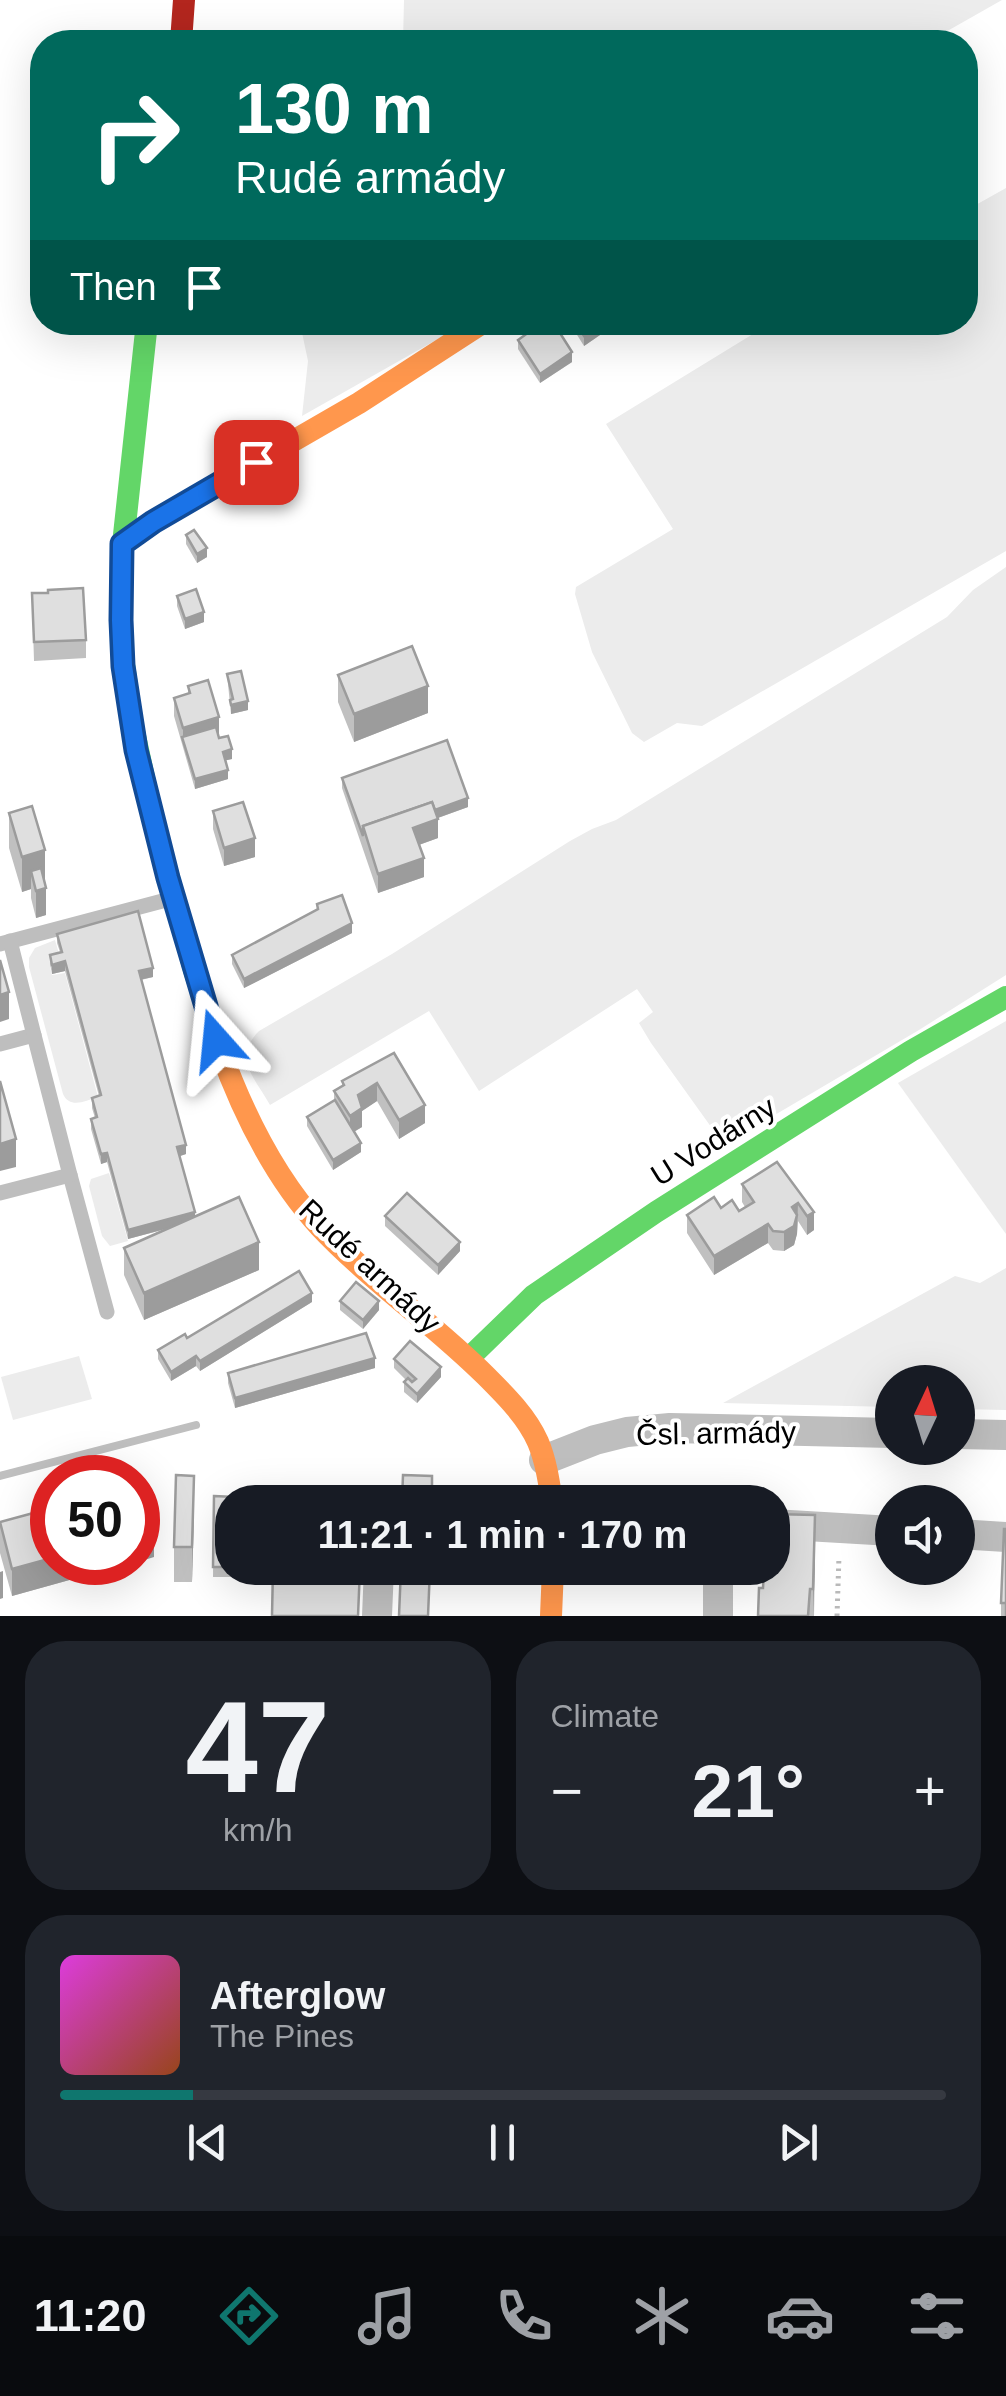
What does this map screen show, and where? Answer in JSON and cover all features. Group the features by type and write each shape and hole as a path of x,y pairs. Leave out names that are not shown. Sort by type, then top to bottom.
{"main road":[{"path":"182,30 184,0"},
{"name":"Rudé armády","path":"146,335 122,544 121,620 128,707 174,898 230,1079 268,1156 314,1219 469,1358 514,1406 538,1441 549,1485"},
{"path":"122,544 464,335"},
{"name":"U Vodárny","path":"469,1358 534,1295 656,1212 911,1051 1006,998"},
{"path":"551,1616 552,1585"}],"street":[{"name":"Čsl. armády","path":"544,1460 595,1440 670,1428 875,1433"},
{"path":"975,1434 1006,1435"},
{"path":"790,1525 875,1530"},
{"path":"975,1535 1006,1537"},
{"path":"377,1616 378,1585"},
{"path":"718,1585 718,1616"}],"lane":[{"path":"107,1312 34,1035 5,942 174,898"},
{"path":"0,1044 34,1035"},
{"path":"0,1193 70,1174"}],"path":[{"path":"837,1616 840,1528"}],"shaded area":[{"path":"404,0 1002,0 949,30 403,30"},
{"path":"1006,188 1006,551 702,726 677,723 644,742 632,733 592,652 575,594 576,587 673,529 606,424 751,335 978,335 978,204"},
{"path":"303,335 445,335 302,416 308,361"},
{"path":"1006,567 1006,975 724,1145 639,1023 653,1012 637,989 479,1091 429,1011 270,1105 247,1059 247,1050 259,1031 392,954 570,841 616,820 947,617 973,590"},
{"path":"55,940 62,964 50,967 52,975 65,973 98,1097 78,1103 63,1094 29,967 35,948"},
{"path":"1006,1021 1006,1234 898,1083"},
{"path":"109,1173 128,1241 110,1246 102,1236 89,1186 91,1179"},
{"path":"1006,1268 1006,1410 975,1409 975,1365 875,1365 875,1407 723,1403 955,1276 980,1283"},
{"path":"79,1356 92,1399 13,1420 1,1377"}],"building":[{"path":"525,335 561,335 572,352 540,374 518,340"},
{"path":"194,530 207,548 197,554 186,535"},
{"path":"83,588 86,640 34,642 32,593"},
{"path":"196,589 204,612 185,619 177,596"},
{"path":"412,646 428,686 354,714 338,675"},
{"path":"241,671 248,701 231,705 227,674"},
{"path":"208,680 219,717 183,728 174,698 190,693 188,686"},
{"path":"216,727 219,738 228,736 232,749 223,752 228,770 195,779 182,737"},
{"path":"447,740 468,798 435,810 432,802 363,826 363,836 342,778"},
{"path":"243,802 255,838 224,848 213,811"},
{"path":"432,802 438,819 413,828 424,858 378,874 363,826"},
{"path":"32,806 45,850 22,857 9,813"},
{"path":"41,868 46,888 36,891 31,871"},
{"path":"342,895 352,923 244,979 232,955 318,909 317,904"},
{"path":"138,911 153,968 139,971 186,1145 177,1147 195,1212 128,1230 107,1153 101,1154 91,1119 97,1117 92,1098 101,1095 65,961 52,965 50,955 62,952 57,934"},
{"path":"0,960 9,992 0,995"},
{"path":"394,1053 425,1105 399,1120 377,1083 358,1095 362,1108 350,1116 334,1091 344,1085 342,1081"},
{"path":"0,1081 16,1139 0,1144"},
{"path":"335,1100 361,1143 333,1160 307,1117"},
{"path":"777,1162 814,1212 807,1216 798,1203 792,1207 797,1215 794,1226 784,1232 773,1231 768,1224 714,1256 687,1215 714,1197 721,1208 732,1200 739,1211 754,1202 742,1184"},
{"path":"407,1193 460,1242 438,1265 385,1216"},
{"path":"239,1197 259,1242 144,1293 124,1248"},
{"path":"299,1271 312,1293 200,1361 196,1356 171,1372 158,1350 185,1334 187,1338"},
{"path":"356,1282 379,1301 363,1320 340,1301"},
{"path":"366,1333 375,1358 235,1398 228,1373"},
{"path":"410,1341 441,1367 417,1394 404,1382 416,1379 394,1359"},
{"path":"176,1475 194,1476 192,1547 174,1547"},
{"path":"403,1475 432,1476 432,1485 403,1485"},
{"path":"214,1496 215,1567 213,1567"},
{"path":"30,1514 30,1564 12,1569 0,1522"},
{"path":"790,1514 815,1515 813,1589 808,1616 758,1616 759,1588 790,1585"},
{"path":"1004,1529 1006,1603 1001,1603"},
{"path":"273,1585 359,1585 358,1616 272,1616"},
{"path":"400,1585 429,1585 428,1616 399,1616"}],"waterway":[{"path":"0,1476 196,1425"}],"traffic: fast":[{"path":"146,335 123,544 123,657 153,819 219,1047"},
{"path":"469,1358 534,1295 656,1212 911,1051 1006,997"}],"traffic: slow":[{"path":"122,544 153,522 359,403 464,335"},
{"path":"219,1047 261,1142 303,1208 360,1266 501,1391 533,1433 549,1485"},
{"path":"551,1616 552,1585"}],"traffic: jam":[{"path":"182,30 184,0"}],"route":[{"path":"216,1040 168,878 136,750 123,666 122,544 256,462"}]}
